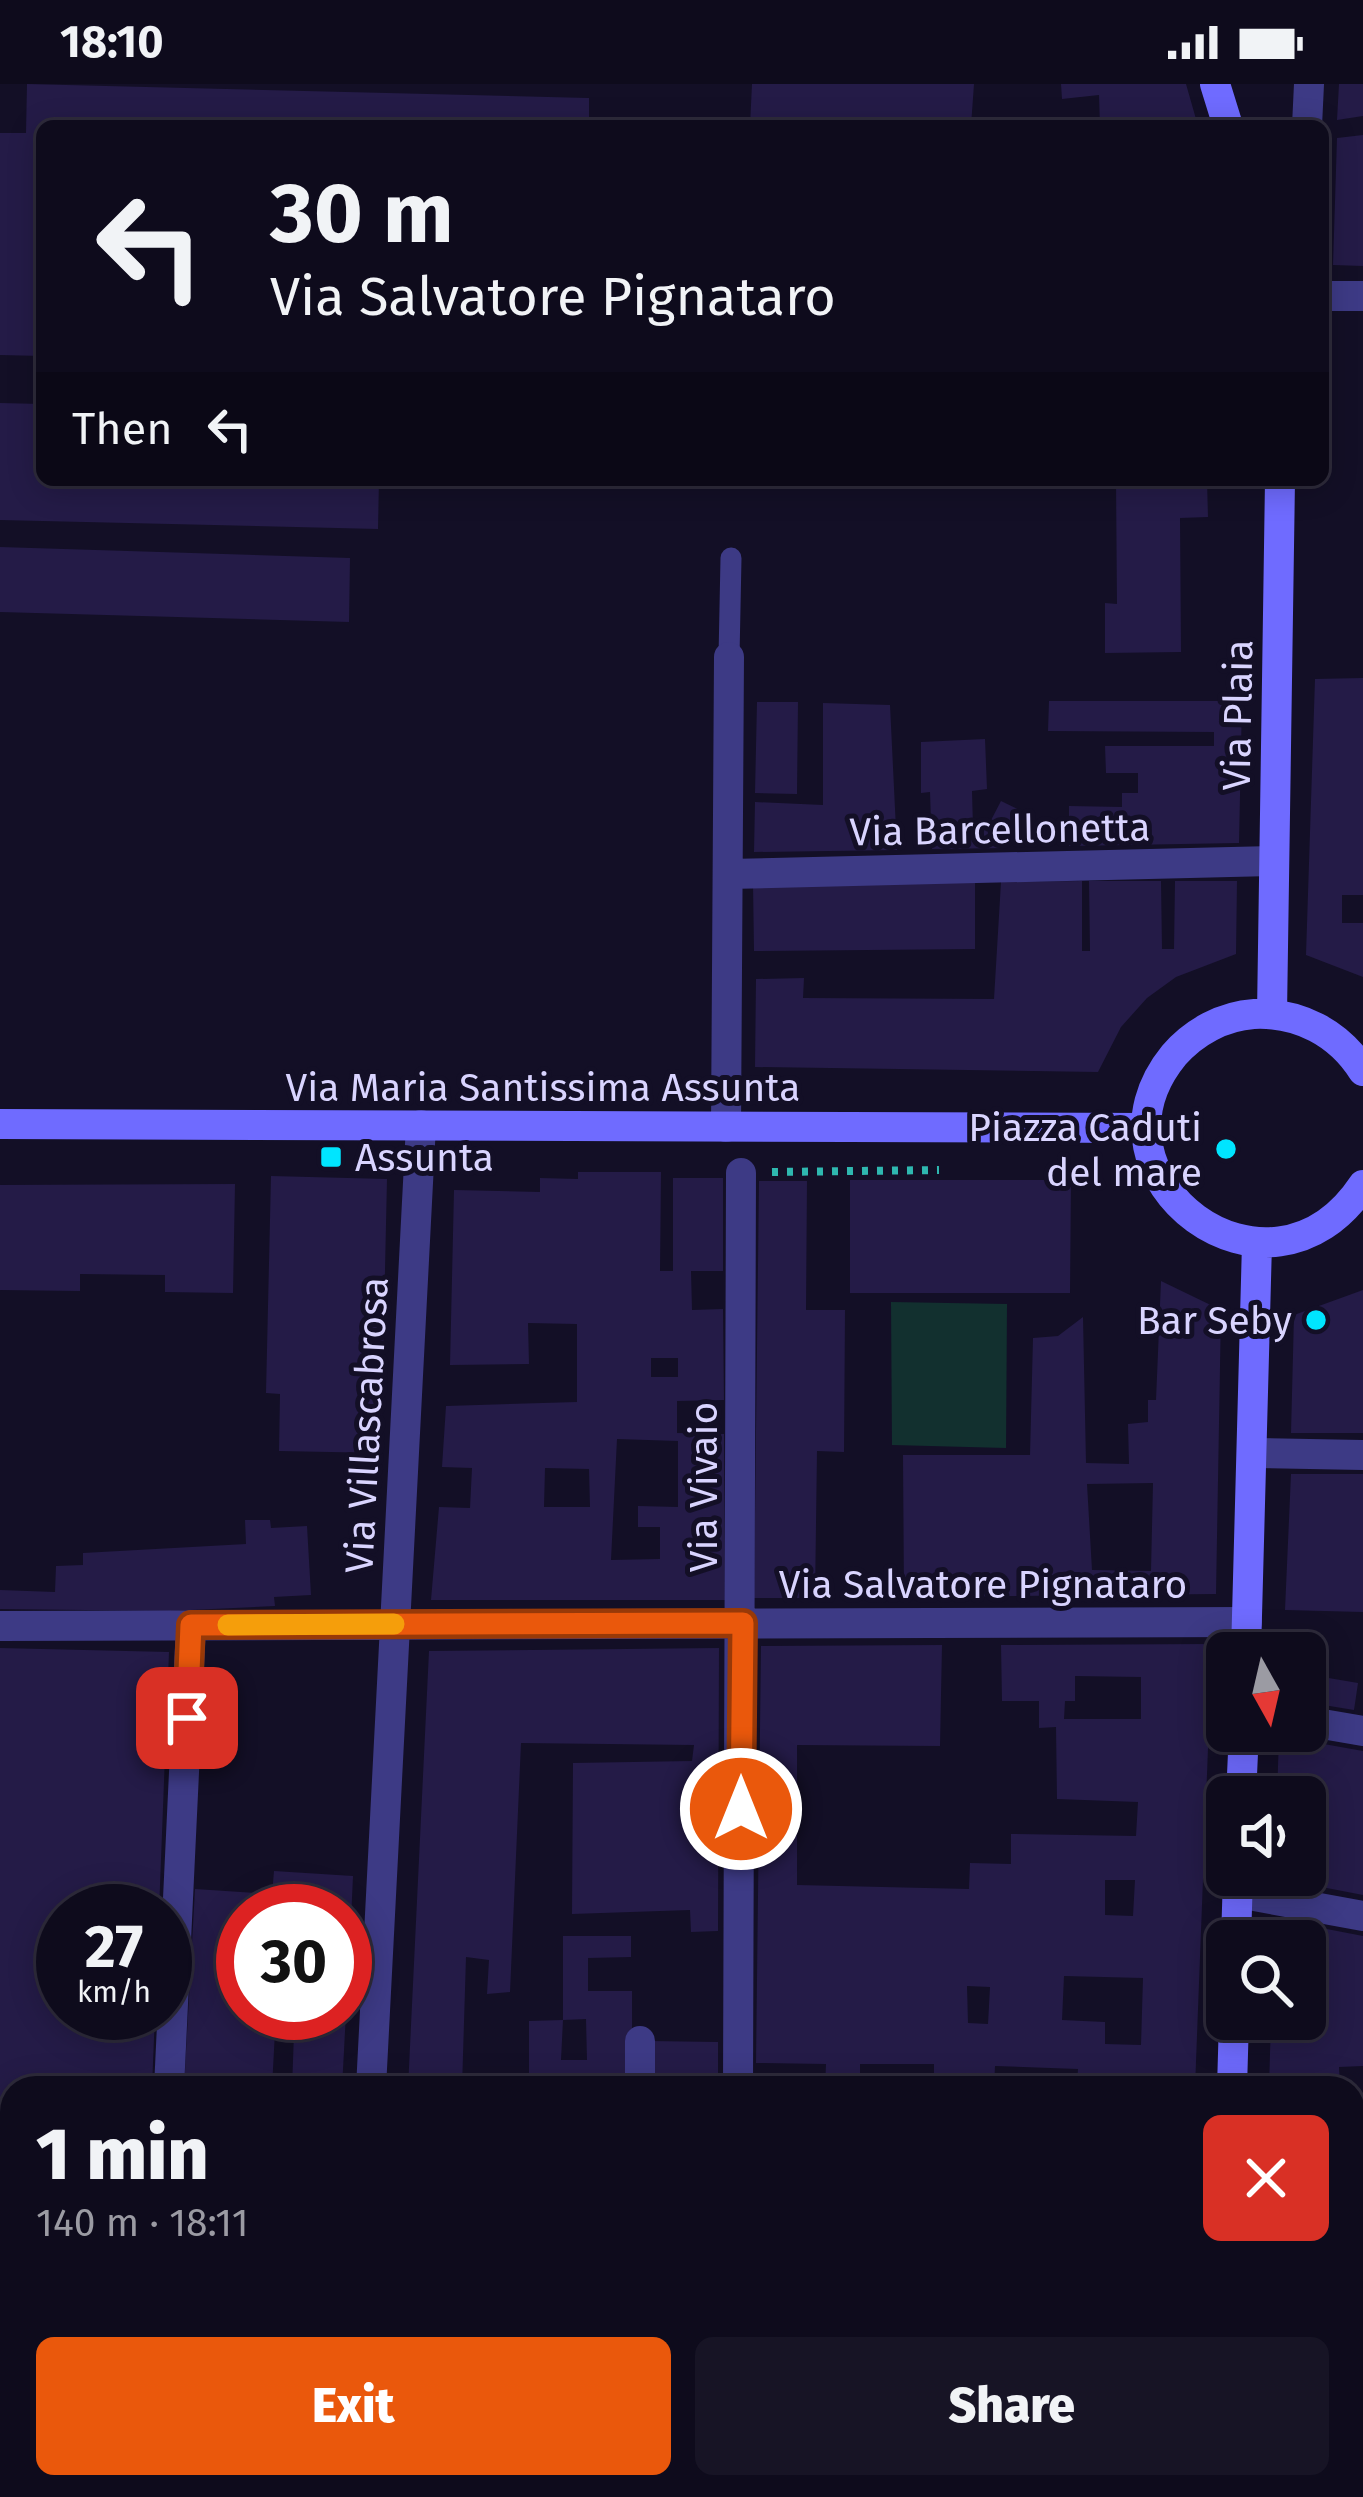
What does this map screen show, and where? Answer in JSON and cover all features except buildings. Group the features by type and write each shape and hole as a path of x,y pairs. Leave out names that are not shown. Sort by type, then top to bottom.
{"main road":[{"path":"1215,84 1227,120"},
{"name":"Via Plaia","path":"1272,1014 1280,486"},
{"path":"1363,1071 1326,1032 1272,1014 1214,1024 1177,1052 1153,1094 1148,1129 1155,1168 1184,1212 1218,1234 1257,1243 1312,1232 1347,1207 1363,1185"},
{"name":"Via Maria Santissima Assunta","path":"0,1124 1148,1129"},
{"path":"1246,1632 1257,1243"},
{"path":"1232,2076 1233,2040"}],"street":[{"path":"1306,120 1309,84"},
{"path":"1329,296 1363,296"},
{"path":"726,1127 729,657"},
{"name":"Via Barcellonetta","path":"728,874 1274,861"},
{"name":"Via Villascabrosa","path":"372,2076 421,1125"},
{"name":"Via Vivaio","path":"738,2076 741,1173"},
{"path":"1252,1453 1363,1454"},
{"name":"Via Salvatore Pignataro","path":"0,1626 743,1623 1206,1636"},
{"path":"171,2076 191,1625"},
{"path":"1326,1724 1363,1731"},
{"path":"1285,1896 1363,1916"},
{"path":"640,2041 640,2076"}],"lane":[{"path":"729,657 731,558"}],"path":[{"path":"741,1173 939,1170"}],"green space":[{"path":"891,1302 1007,1304 1006,1448 892,1445"}],"slow traffic":[{"path":"228,1625 394,1624"}],"place":[{"name":"Piazza Caduti del mare","path":"1226,1149"},
{"name":"Assunta","path":"331,1157"},
{"name":"Bar Seby","path":"1316,1320"}],"route":[{"path":"187,1718 191,1625 743,1623 741,1809"}]}
